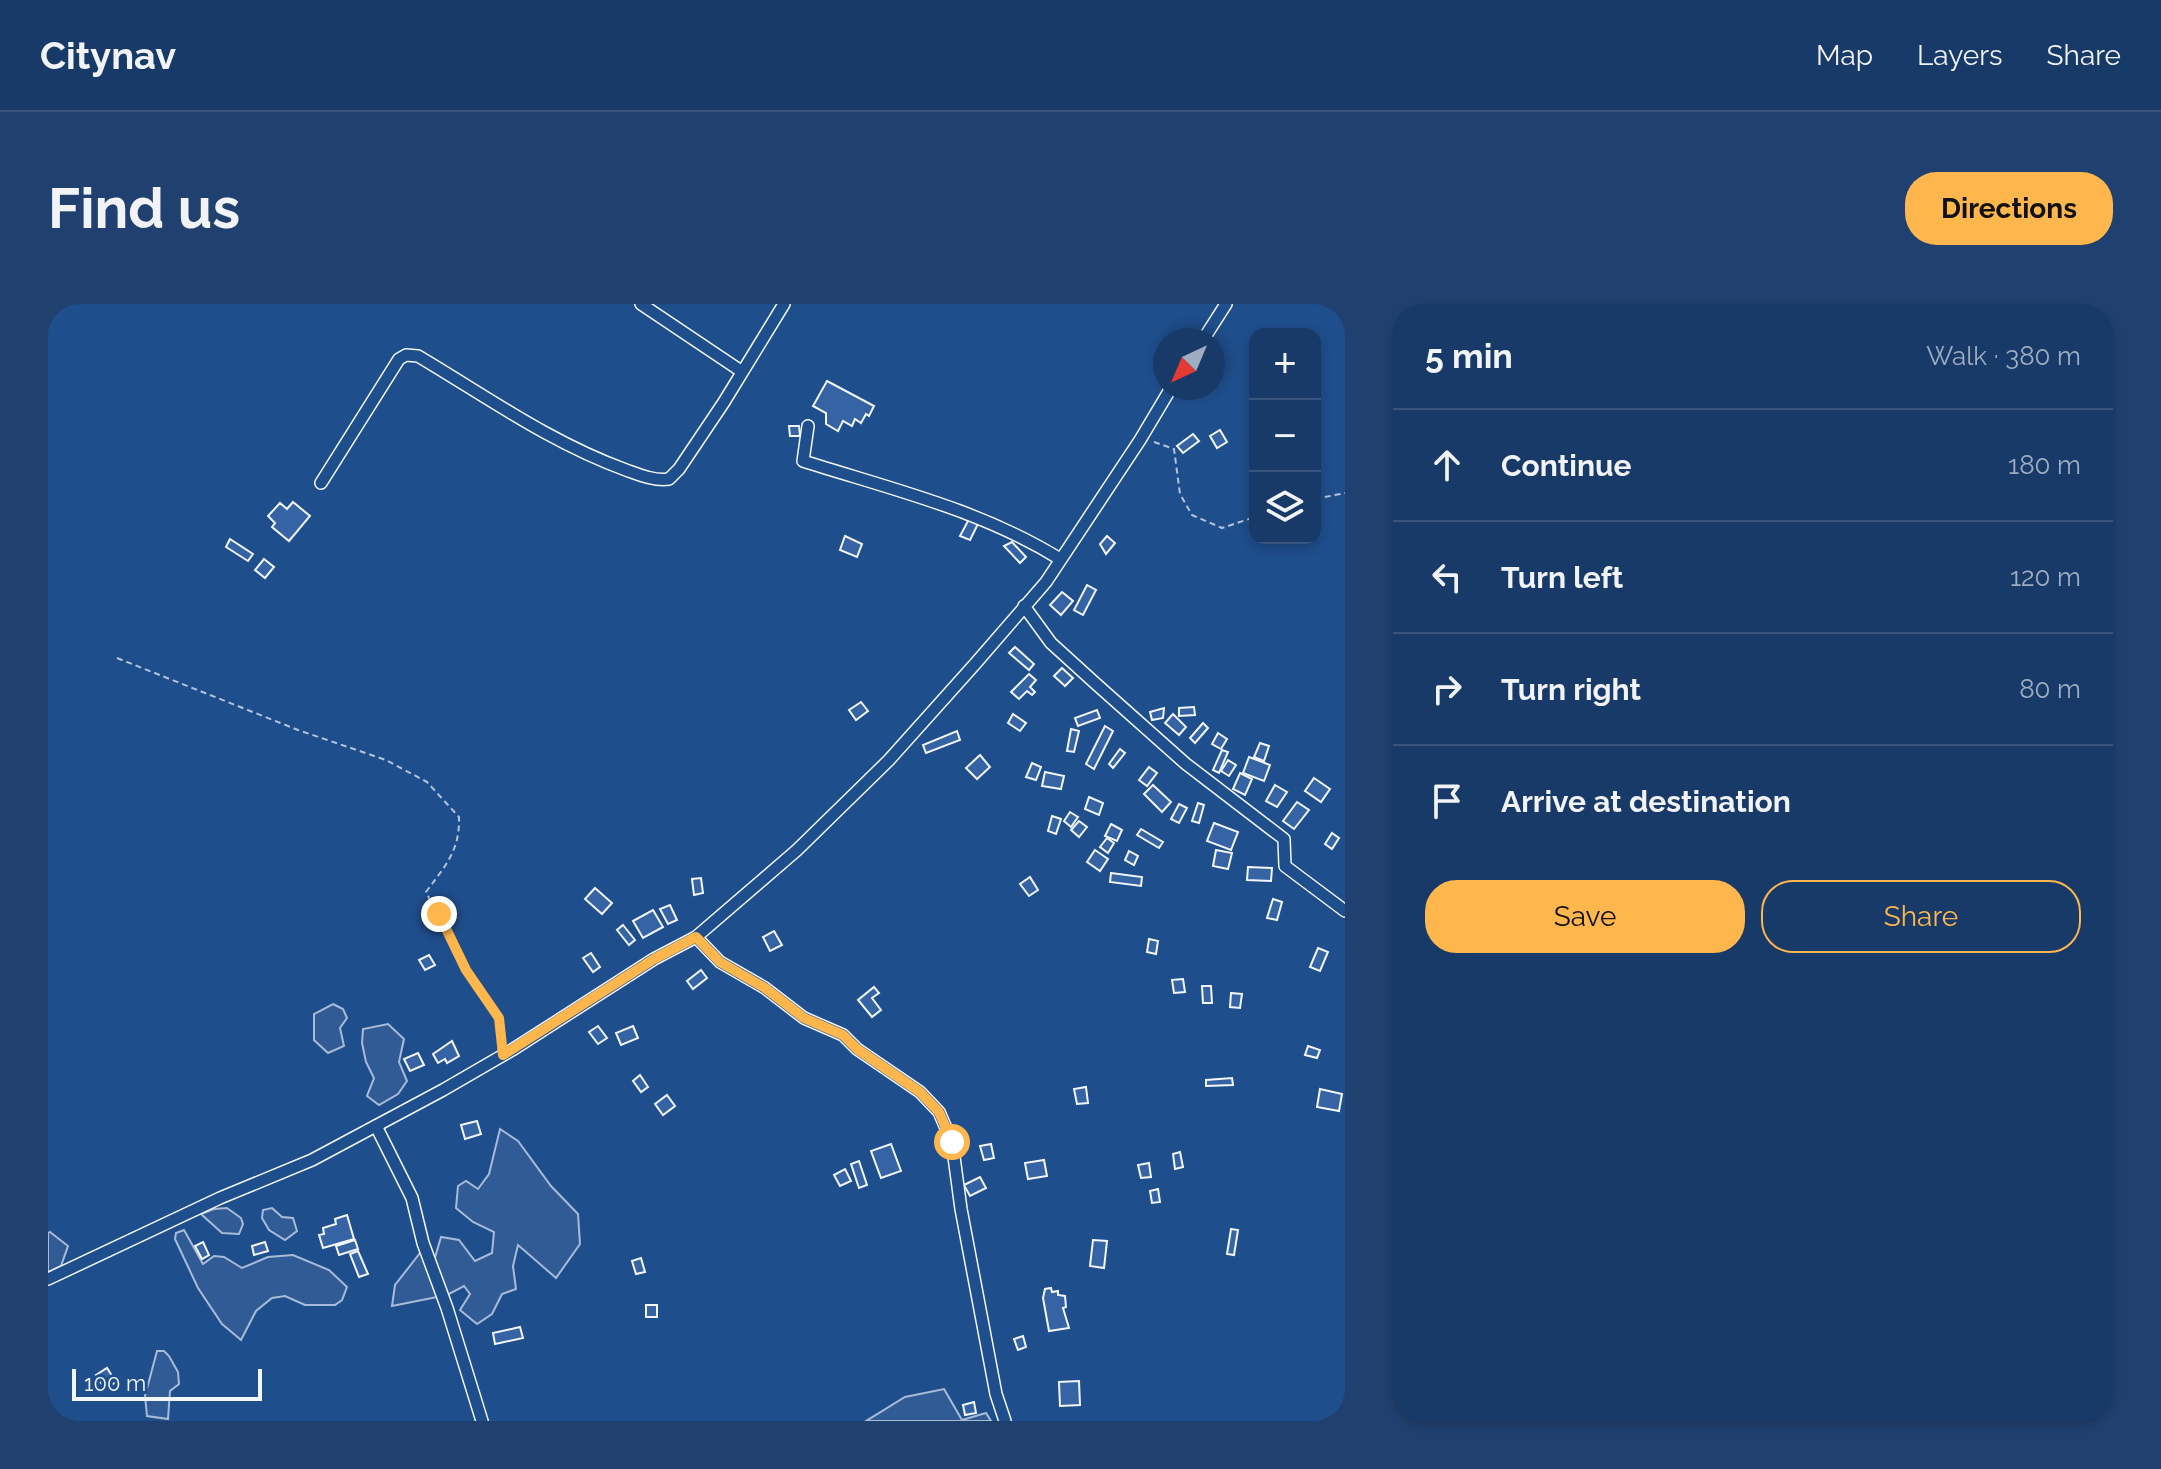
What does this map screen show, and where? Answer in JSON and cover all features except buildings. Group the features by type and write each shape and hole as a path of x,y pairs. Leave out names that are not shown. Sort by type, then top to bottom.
{"street":[{"path":"641,304 741,371"},
{"path":"321,483 399,359 406,355 418,356 513,416 594,458 661,480 669,479 724,402 784,304"},
{"path":"1211,328 1226,304"},
{"path":"48,1279 220,1198 312,1160 503,1055 654,959 696,937 797,850 889,760 1046,582 1164,400"},
{"path":"808,426 803,461 929,499 1021,535 1060,559"},
{"path":"1024,606 1051,643 1095,683 1186,764 1284,839 1285,866 1345,911"},
{"path":"696,937 720,962 765,988 804,1018 843,1035 857,1049 920,1092 939,1112 952,1142 961,1209 996,1394 1005,1421"},
{"path":"376,1126 412,1198 423,1243 482,1421"}],"path":[{"path":"1141,438 1174,449 1180,494 1192,515 1222,528 1249,519"},
{"path":"1321,498 1345,493"},
{"path":"117,658 298,730 386,760 427,782 459,817 460,831 453,856 426,892 466,970 499,1018 503,1055"}],"shaded area":[{"path":"333,1004 343,1009 347,1018 340,1028 344,1046 328,1053 314,1040 314,1014"},
{"path":"388,1024 404,1039 399,1062 407,1081 398,1094 379,1105 367,1096 374,1078 366,1062 363,1029"},
{"path":"500,1129 518,1141 551,1186 578,1214 580,1244 556,1278 518,1245 513,1266 516,1289 502,1294 492,1314 477,1324 460,1310 470,1294 464,1286 447,1295 392,1306 395,1285 420,1253 434,1261 441,1237 459,1240 475,1261 492,1253 494,1232 473,1222 456,1208 458,1186 466,1181 478,1189 489,1174"},
{"path":"227,1208 241,1218 243,1224 239,1234 222,1233 201,1214"},
{"path":"272,1208 282,1217 293,1218 297,1231 285,1240 269,1230 262,1218 263,1210"},
{"path":"184,1230 203,1264 214,1256 224,1257 242,1268 268,1257 293,1255 329,1270 347,1287 342,1300 335,1305 305,1305 285,1296 272,1298 256,1311 241,1340 222,1324 198,1288 175,1239 176,1233"},
{"path":"48,1233 68,1246 61,1266 48,1272"},
{"path":"157,1351 164,1351 169,1356 178,1372 179,1384 170,1391 168,1419 147,1416 145,1396"},
{"path":"944,1389 962,1420 986,1413 991,1421 866,1421 905,1397"}],"route":[{"path":"439,914 466,970 499,1018 503,1055 654,959 696,937 720,962 765,988 804,1018 843,1035 857,1049 920,1092 939,1112 952,1142"}]}
